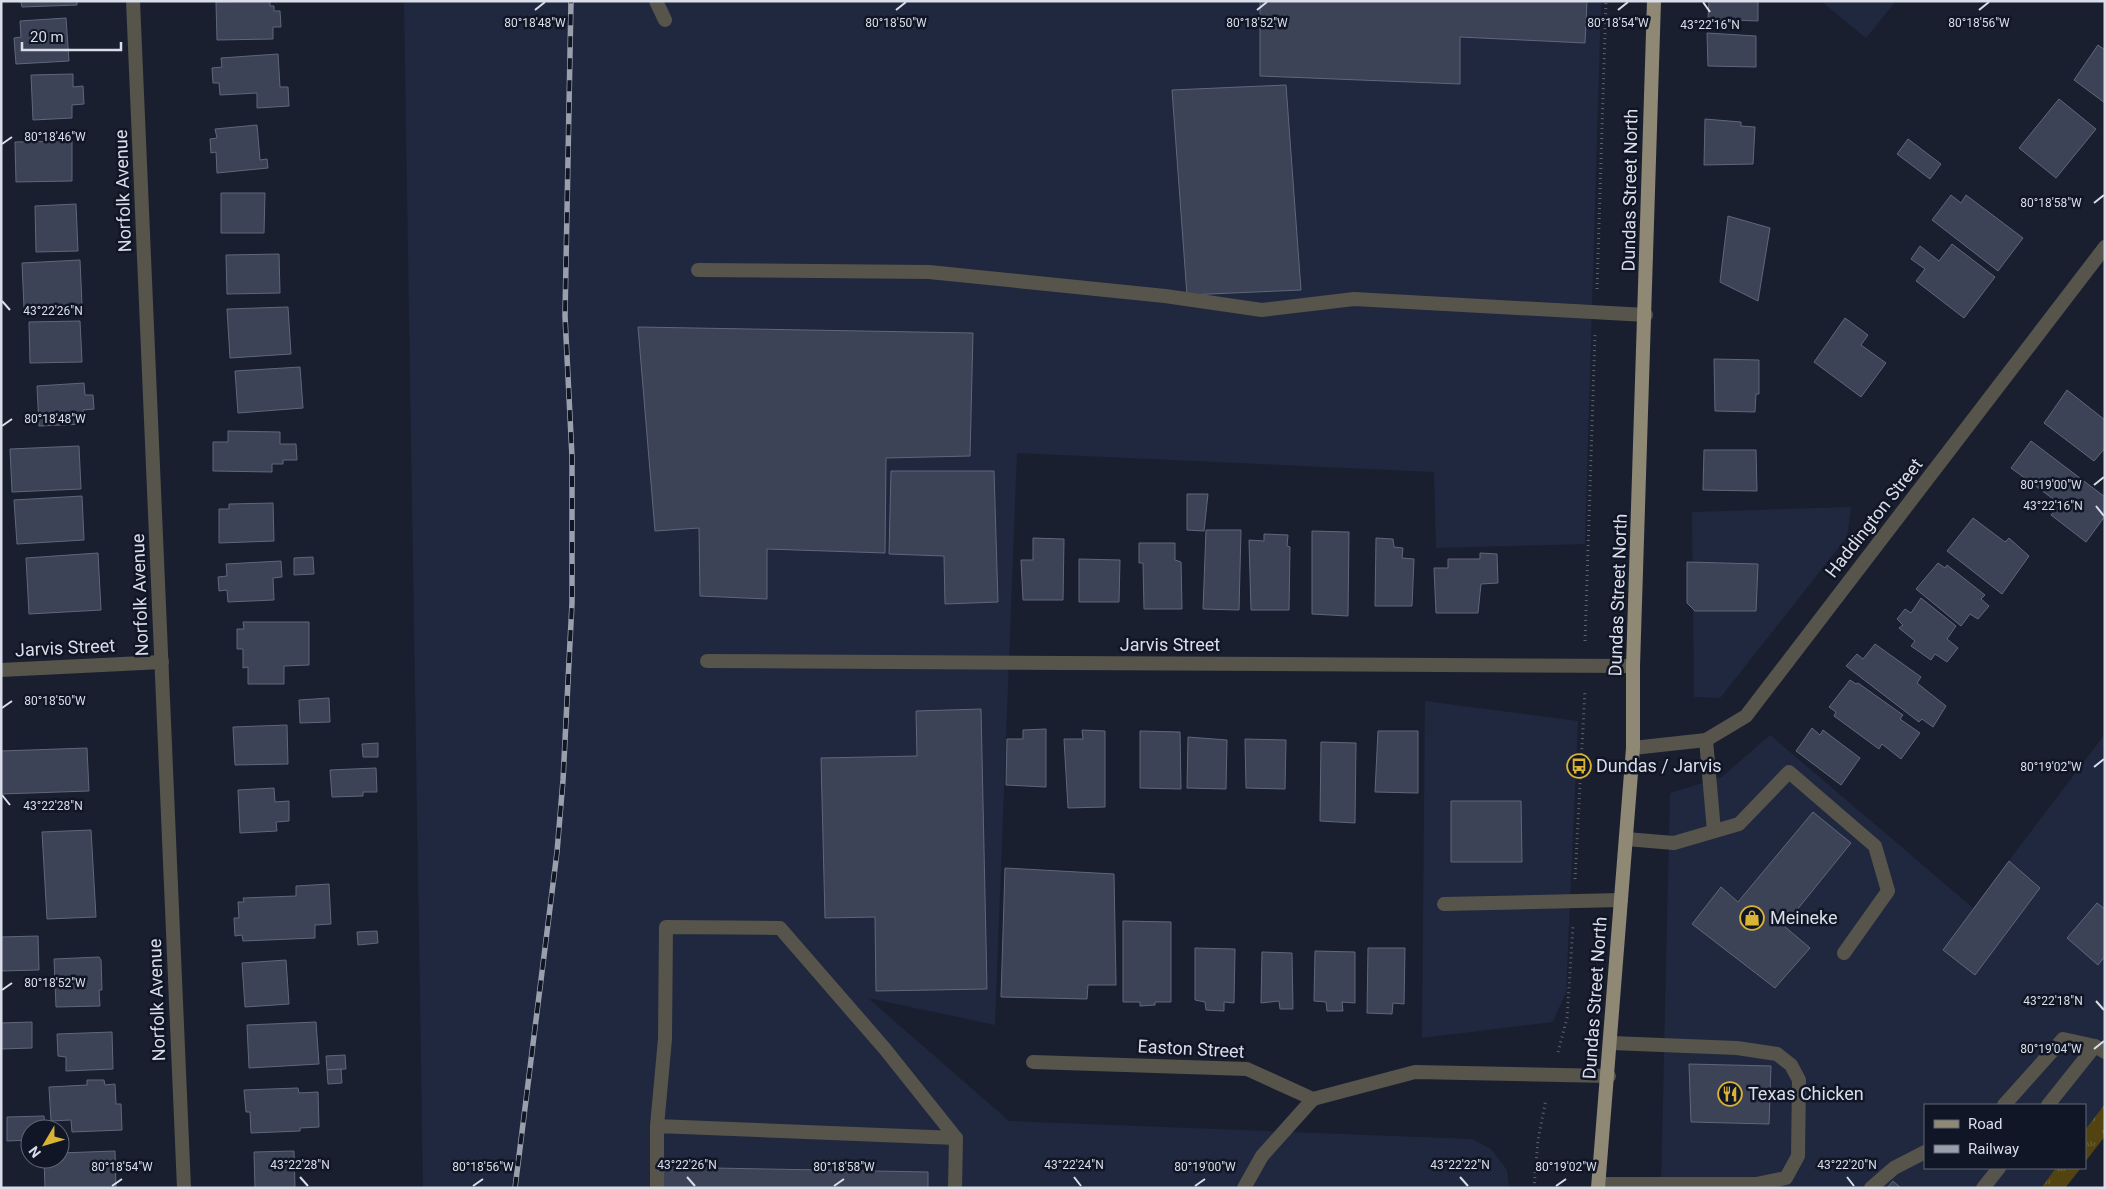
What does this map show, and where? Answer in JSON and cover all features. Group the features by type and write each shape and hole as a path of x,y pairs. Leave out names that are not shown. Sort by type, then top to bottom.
{"main road":[{"name":"Dundas Street North","path":"1598,1186 1611,1043 1633,748 1654,1"}],"street":[{"name":"Norfolk Avenue","path":"133,1 184,1188"},
{"path":"656,1 665,20"},
{"name":"Haddington Street","path":"1633,748 1706,740 1746,716 2105,247"},
{"path":"698,270 929,272 1165,296 1262,310 1354,300 1646,315"},
{"name":"Jarvis Street","path":"707,661 1634,666"},
{"name":"Jarvis Street","path":"1,670 162,662"},
{"path":"1706,740 1714,831"},
{"path":"1626,839 1674,843 1739,824 1789,772 1875,846 1888,891 1844,953"},
{"path":"1444,904 1621,900"},
{"path":"657,1188 657,1126 666,1039 666,927 780,928 884,1049 956,1138 955,1188"},
{"path":"2005,1104 2063,1039 2100,1049 2049,1104"},
{"path":"1598,1186 1766,1183 1786,1178 1798,1156 1799,1080 1790,1065 1777,1054 1737,1048 1611,1043"},
{"name":"Easton Street","path":"1033,1062 1247,1069 1313,1098"},
{"path":"1244,1188 1262,1156 1313,1098 1415,1072 1608,1076"},
{"path":"657,1126 956,1138"},
{"path":"1871,1188 1894,1168 1924,1153"},
{"path":"1983,1188 1998,1169"}],"path":[{"path":"1534,1188 1538,1140 1551,1074 1567,1018 1584,724 1606,1"}],"shaded area":[{"path":"404,1 1601,1 1585,544 1436,548 1434,472 1017,453 995,1025 868,998 1009,1121 1472,1139 1491,1149 1507,1170 1509,1188 423,1188"},
{"path":"1821,1 1896,1 1866,38"},
{"path":"1851,507 1847,537 1720,698 1694,697 1692,512"},
{"path":"1425,701 1578,721 1566,992 1553,1022 1422,1038"},
{"path":"2105,734 2105,1136 2086,1161 2086,1104 1924,1104 1924,1169 2080,1169 2065,1188 1661,1188 1670,793 1722,777 1770,735 1973,908"}],"green space":[{"path":"2105,1104 2105,1136 2086,1161 2086,1129"},
{"path":"2055,1169 2080,1169 2065,1188 2041,1188"}],"building":[{"path":"13,1 77,1 77,5 22,7 21,2"},
{"path":"270,1 270,6 274,6 274,11 280,11 281,27 273,27 273,39 217,40 216,2"},
{"path":"1260,1 1587,1 1585,43 1460,37 1460,84 1260,76"},
{"path":"1709,1 1758,1 1758,21 1708,19"},
{"path":"66,18 69,61 16,64 14,38 21,37 20,21"},
{"path":"1707,33 1756,36 1756,67 1708,66"},
{"path":"2098,45 2105,50 2105,103 2074,80"},
{"path":"278,54 280,87 288,87 289,106 257,108 257,93 220,95 219,83 213,83 212,68 222,67 221,58"},
{"path":"73,74 73,87 83,86 84,104 72,105 72,118 33,120 31,75"},
{"path":"1286,85 1301,290 1187,295 1172,90"},
{"path":"2059,99 2096,129 2056,178 2019,148"},
{"path":"1705,119 1741,122 1741,126 1755,127 1753,164 1704,165"},
{"path":"257,125 260,160 267,159 268,168 217,173 216,152 211,153 210,139 217,138 215,129"},
{"path":"1908,139 1941,164 1930,179 1897,154"},
{"path":"72,141 72,181 16,182 15,142"},
{"path":"221,193 265,193 264,233 221,233"},
{"path":"1951,195 1961,203 1966,195 2023,238 1998,271 1932,220"},
{"path":"76,204 78,251 36,252 35,206"},
{"path":"1728,216 1770,228 1758,301 1720,282"},
{"path":"1952,244 1995,277 1964,318 1916,281 1925,269 1911,259 1920,246 1939,261"},
{"path":"279,254 280,293 227,294 226,255"},
{"path":"80,260 82,305 24,308 22,263"},
{"path":"288,307 291,354 230,358 227,309"},
{"path":"1845,318 1868,335 1861,345 1886,363 1861,397 1814,362"},
{"path":"80,321 82,362 30,363 29,322"},
{"path":"638,327 973,333 970,456 886,458 885,553 767,549 767,599 700,596 699,528 655,531"},
{"path":"1714,359 1759,360 1759,394 1756,394 1755,412 1715,411"},
{"path":"300,367 303,408 238,413 235,371"},
{"path":"84,383 85,395 93,395 94,409 83,410 84,424 39,426 37,386"},
{"path":"2067,390 2105,420 2105,448 2094,461 2044,423"},
{"path":"228,431 280,432 280,444 296,444 297,460 283,460 283,464 272,464 272,472 213,471 213,442 228,442"},
{"path":"2031,441 2105,497 2105,516 2086,542 2051,515 2060,504 2011,468"},
{"path":"79,446 81,489 12,492 10,449"},
{"path":"1704,450 1756,450 1757,491 1703,490"},
{"path":"891,471 994,471 998,602 945,604 944,556 889,554"},
{"path":"1187,494 1208,494 1204,531 1187,530"},
{"path":"82,496 84,540 17,544 14,500"},
{"path":"273,503 274,541 219,543 219,509 229,509 229,504"},
{"path":"1973,518 2005,542 2009,538 2029,556 2002,594 1947,551"},
{"path":"1206,530 1241,530 1239,610 1203,609"},
{"path":"1312,531 1349,532 1348,616 1312,614"},
{"path":"1264,534 1288,535 1287,546 1290,547 1289,610 1251,610 1249,540 1264,541"},
{"path":"1033,538 1064,539 1063,600 1023,600 1021,560 1033,560"},
{"path":"1376,538 1393,539 1394,547 1403,548 1402,558 1414,559 1412,606 1375,606"},
{"path":"1139,543 1175,543 1175,560 1181,562 1182,609 1144,609 1143,563 1139,563"},
{"path":"98,553 101,610 29,614 26,558"},
{"path":"1480,553 1497,554 1498,583 1481,584 1478,613 1436,613 1434,568 1448,568 1448,559 1480,559"},
{"path":"313,557 314,574 294,575 294,558"},
{"path":"1079,559 1120,560 1119,602 1079,602"},
{"path":"281,561 282,577 273,578 274,600 228,602 227,590 219,591 218,577 227,576 226,564"},
{"path":"1687,562 1758,564 1756,611 1695,611 1687,603"},
{"path":"1938,563 1945,568 1947,565 1985,595 1981,599 1989,606 1978,619 1970,614 1961,626 1916,589"},
{"path":"1921,598 1956,626 1947,639 1958,648 1947,662 1935,654 1931,660 1911,646 1915,641 1899,628 1903,625 1897,619 1905,609 1911,613"},
{"path":"243,622 309,622 309,665 284,666 284,684 248,684 248,667 243,668 243,649 237,649 237,629 244,629"},
{"path":"1875,644 1921,677 1917,683 1946,706 1933,727 1922,719 1919,722 1846,666 1857,654 1863,659"},
{"path":"1850,680 1856,684 1858,683 1903,715 1900,719 1920,733 1901,759 1882,744 1879,749 1834,716 1836,712 1829,707"},
{"path":"329,698 330,722 300,723 299,700"},
{"path":"981,709 987,989 876,991 875,917 825,918 821,758 917,756 916,711"},
{"path":"287,725 288,764 235,765 233,727"},
{"path":"1812,728 1820,735 1823,730 1860,758 1841,785 1796,751"},
{"path":"1046,729 1046,787 1006,785 1007,739 1023,739 1023,730"},
{"path":"1082,730 1105,731 1105,807 1068,808 1064,739 1083,739"},
{"path":"1140,731 1180,732 1181,789 1140,788"},
{"path":"1378,731 1418,731 1418,793 1375,792"},
{"path":"1188,737 1227,740 1226,789 1187,788"},
{"path":"1245,739 1286,740 1285,789 1246,788"},
{"path":"1321,742 1356,743 1355,823 1320,821"},
{"path":"378,743 378,757 363,757 362,744"},
{"path":"87,748 89,791 1,794 1,751"},
{"path":"376,768 377,792 363,792 363,796 332,797 330,770"},
{"path":"274,788 275,802 289,801 289,821 276,822 277,831 240,833 238,790"},
{"path":"1451,801 1521,801 1522,862 1451,862"},
{"path":"1813,812 1851,843 1784,926 1810,948 1775,988 1692,924 1721,887 1738,902"},
{"path":"91,830 96,917 47,919 42,832"},
{"path":"2009,861 2040,888 1975,975 1943,950"},
{"path":"1005,868 1114,874 1116,985 1088,985 1087,999 1001,997"},
{"path":"329,884 331,924 315,925 315,938 243,941 242,935 235,936 234,918 239,918 238,902 244,902 243,898 296,896 296,886"},
{"path":"2097,903 2105,909 2105,956 2098,965 2067,938"},
{"path":"1123,921 1171,922 1171,1002 1155,1002 1155,1005 1140,1006 1140,1002 1123,1002"},
{"path":"377,931 378,943 358,945 357,932"},
{"path":"38,936 39,970 1,971 1,937"},
{"path":"1195,948 1235,949 1234,1003 1224,1002 1224,1011 1206,1010 1205,1002 1195,1000"},
{"path":"1368,948 1405,948 1404,1004 1393,1003 1392,1014 1367,1013"},
{"path":"1315,951 1355,952 1355,1003 1342,1002 1343,1011 1327,1011 1326,1002 1314,1001"},
{"path":"1262,952 1292,953 1293,1009 1280,1009 1279,1001 1261,1003"},
{"path":"99,957 101,960 102,990 99,990 100,1006 56,1007 54,959"},
{"path":"286,960 289,1004 245,1007 242,963"},
{"path":"32,1022 32,1048 1,1049 1,1023"},
{"path":"316,1022 319,1064 249,1068 247,1025"},
{"path":"112,1032 113,1069 66,1071 66,1057 58,1056 57,1034"},
{"path":"345,1055 346,1069 327,1070 326,1056"},
{"name":"Texas Chicken","path":"1689,1064 1771,1066 1769,1124 1691,1122"},
{"path":"341,1069 342,1083 328,1084 327,1070"},
{"path":"87,1080 104,1080 105,1085 115,1084 116,1104 121,1104 122,1130 72,1132 70,1119 51,1119 49,1087 87,1085"},
{"path":"298,1088 299,1093 318,1092 319,1127 300,1128 300,1131 251,1133 250,1112 246,1112 244,1090"},
{"path":"44,1116 44,1119 20,1119 20,1140 7,1141 7,1117"},
{"path":"115,1151 116,1188 45,1188 44,1169 70,1169 70,1153"},
{"path":"294,1151 295,1188 255,1188 254,1152"},
{"path":"658,1167 928,1172 928,1188 658,1188"},
{"path":"1893,1181 1901,1188 1887,1188"}],"railway":[{"path":"515,1188 557,852 563,780 572,603 572,457 565,316 571,1"}],"place":[{"name":"Dundas / Jarvis","path":"1579,766"},
{"name":"Meineke","path":"1752,918"},
{"name":"Texas Chicken","path":"1730,1094"}]}
